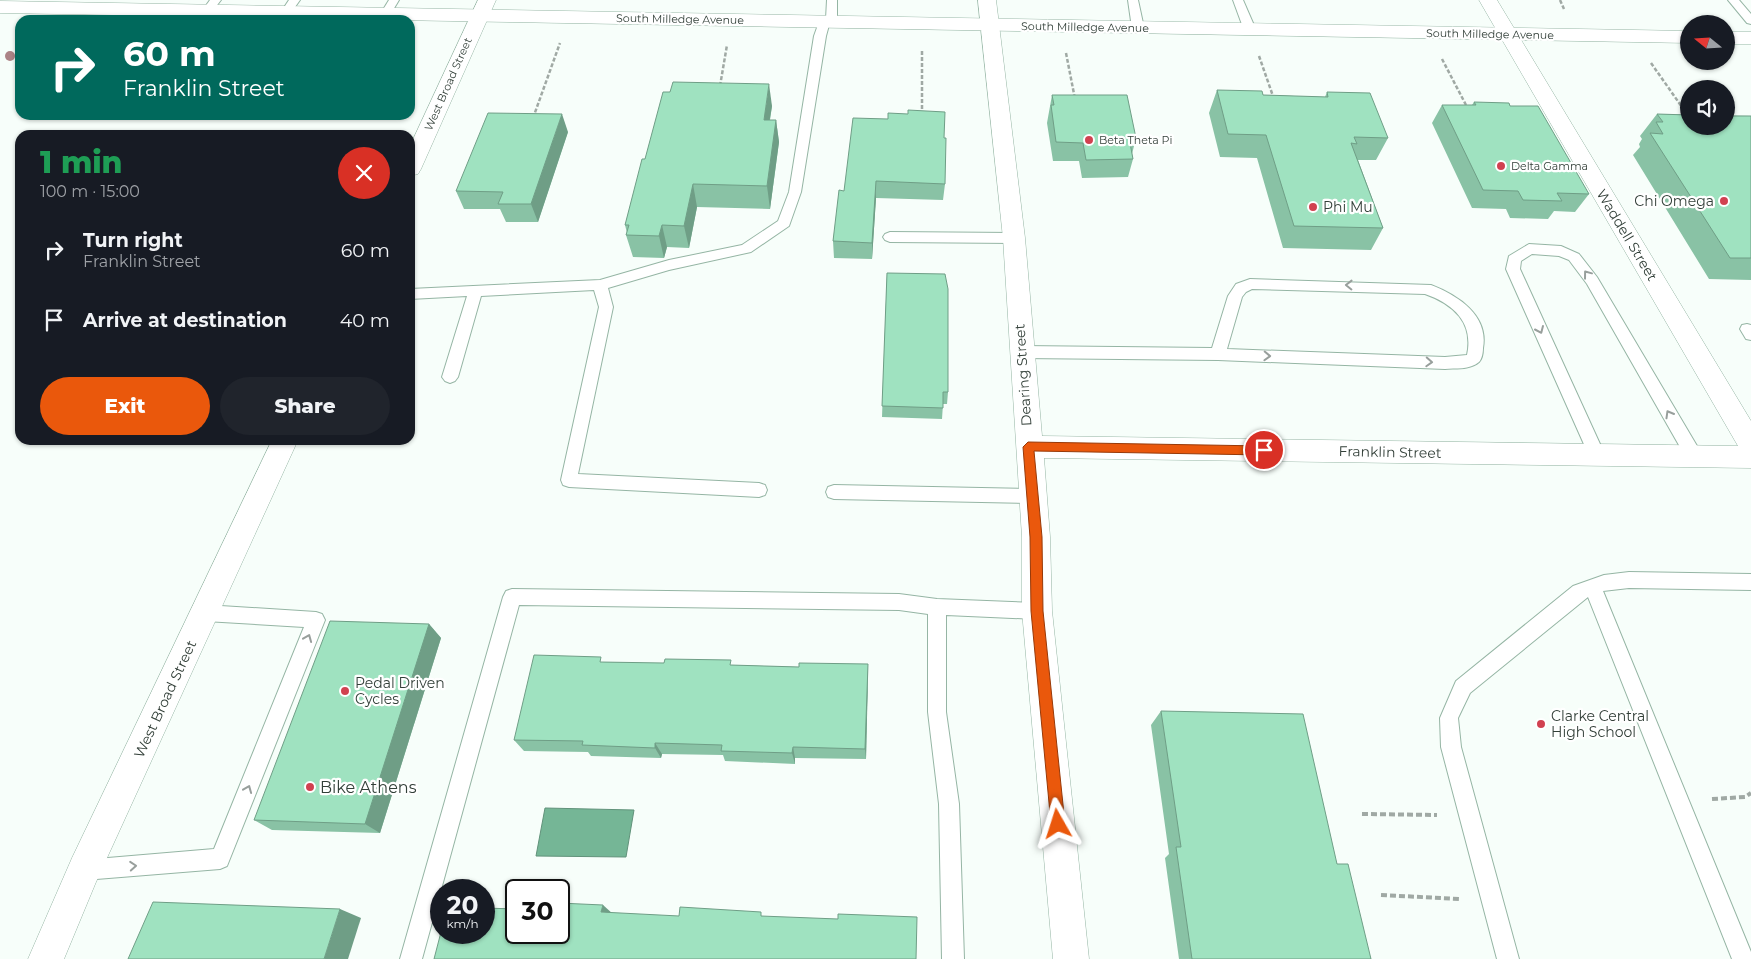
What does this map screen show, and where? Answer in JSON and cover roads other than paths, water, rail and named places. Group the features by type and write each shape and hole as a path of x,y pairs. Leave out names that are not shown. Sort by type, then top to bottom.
{"main road":[{"name":"Waddell Street","path":"1488,0 1751,444"},
{"name":"South Milledge Avenue","path":"0,7 66,4 484,8 828,22 988,12 1138,28 1680,37"},
{"name":"West Broad Street","path":"415,158 484,8"},
{"name":"Dearing Street","path":"988,12 1014,238 1036,537 1037,611 1071,959"},
{"path":"1735,38 1751,38"},
{"name":"West Broad Street","path":"46,959 84,870 283,445"},
{"name":"Franklin Street","path":"1028,447 1751,457"}],"lane":[{"path":"415,294 600,285 669,265 746,249 784,223 796,192 820,36 828,22 832,0"},
{"path":"1133,0 1138,28"},
{"path":"1238,0 1250,30"},
{"path":"1733,0 1751,21"},
{"path":"890,237 1014,238"},
{"path":"1597,455 1513,269 1514,259 1528,250 1561,251 1574,257 1592,281 1694,456"},
{"path":"1022,352 1218,354 1466,362 1474,358 1478,346 1473,322 1461,306 1447,296 1426,289 1250,284 1241,288 1234,296 1218,354"},
{"path":"600,285 606,307 569,480 760,490"},
{"path":"450,377 475,292"},
{"path":"1751,330 1747,329 1751,335"},
{"path":"834,492 1033,496"},
{"path":"1508,959 1451,747 1449,718 1463,687 1579,592 1604,583 1629,580 1751,582"},
{"path":"1593,587 1743,959"},
{"path":"411,959 512,597 899,602 937,607 1037,611"},
{"path":"937,607 937,712 950,804 953,959"},
{"path":"84,870 220,859 316,620 205,614"}],"place":[{"name":"Beta Theta Pi","path":"1089,140"},
{"name":"Delta Gamma","path":"1501,166"},
{"name":"Chi Omega","path":"1724,201"},
{"name":"Phi Mu","path":"1313,207"},
{"name":"Pedal Driven Cycles","path":"345,691"},
{"name":"Clarke Central High School","path":"1541,724"},
{"name":"Bike Athens","path":"310,787"}]}
